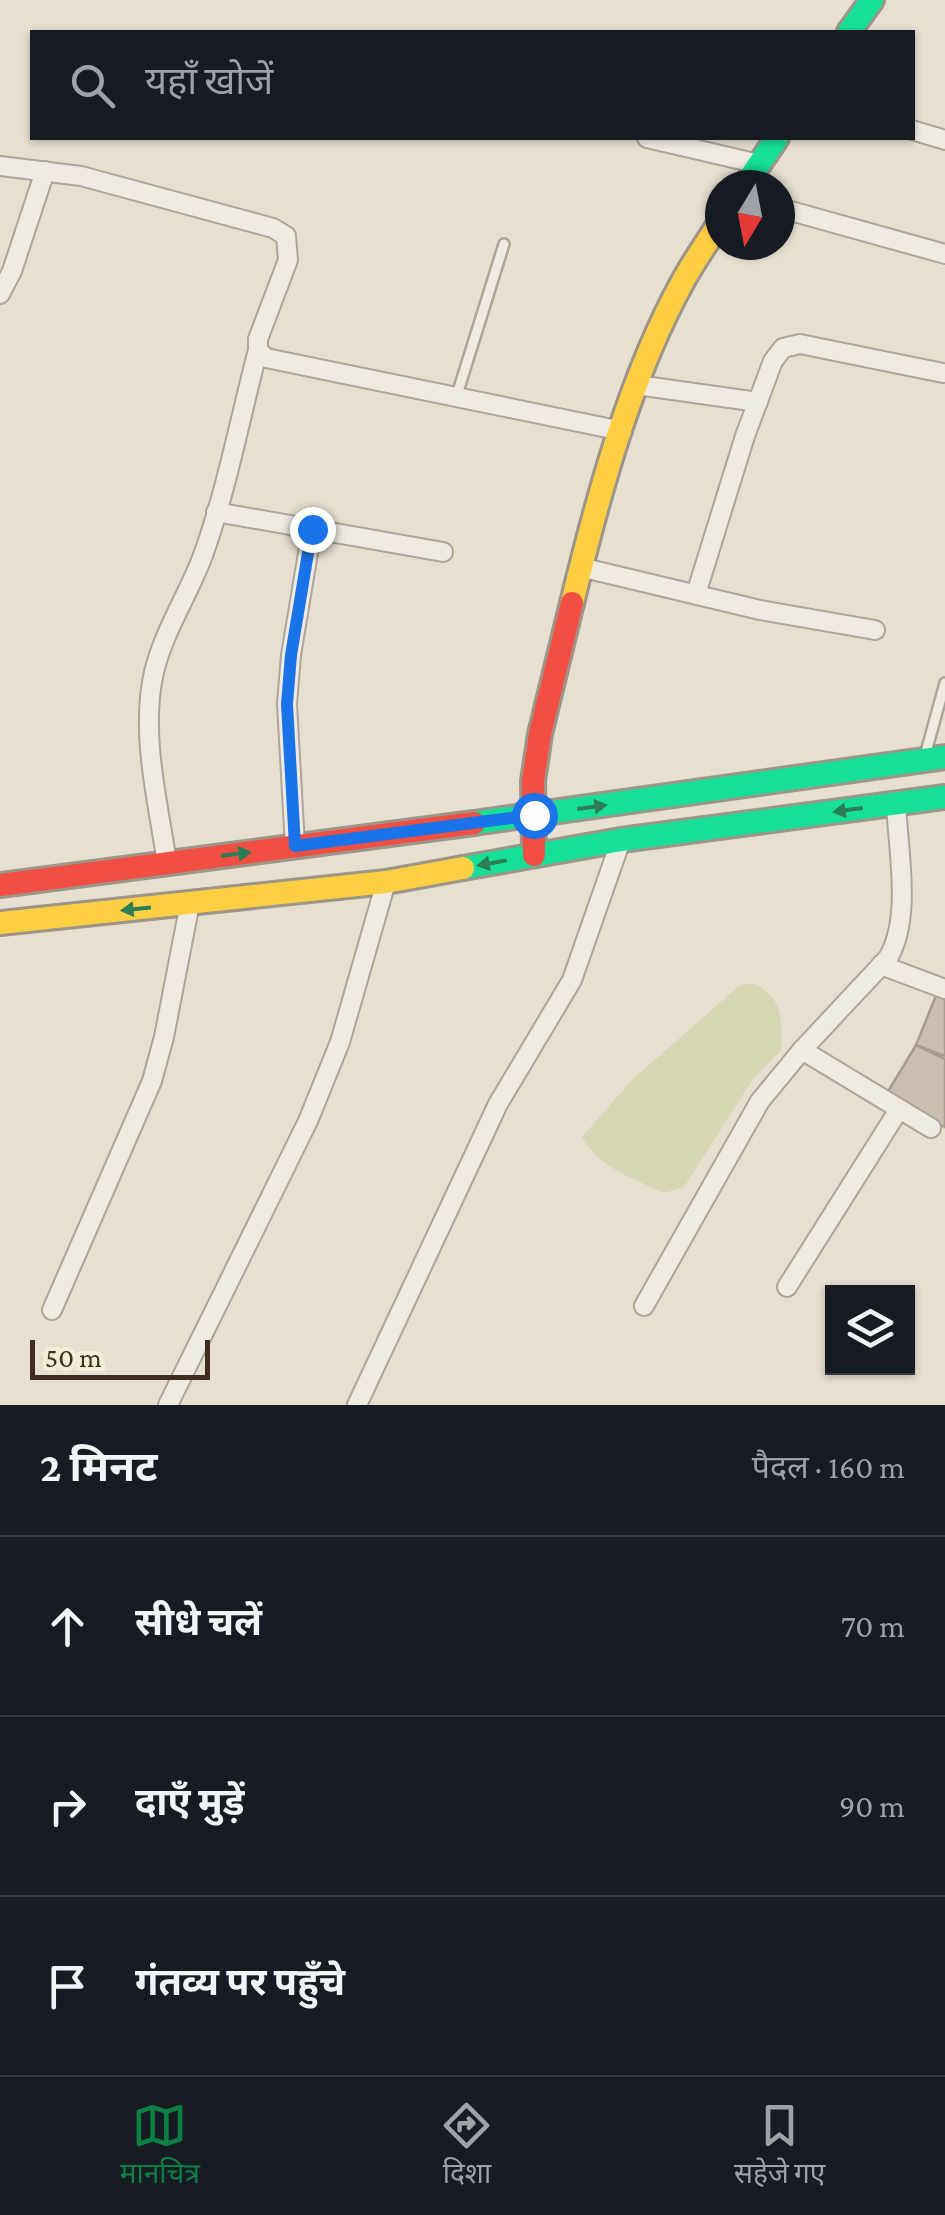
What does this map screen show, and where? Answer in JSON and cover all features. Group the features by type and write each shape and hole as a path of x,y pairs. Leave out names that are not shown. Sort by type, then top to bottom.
{"main road":[{"path":"850,30 872,0"},
{"path":"755,170 775,140"},
{"path":"534,855 534,781 540,734 580,567 637,385 683,280 705,246"},
{"path":"0,885 935,758"},
{"path":"0,923 386,882 621,840 945,797"}],"street":[{"path":"915,131 945,140"},
{"path":"656,140 759,164"},
{"path":"0,166 81,176 273,228 286,236 288,260 258,339 216,512 154,672 150,703 152,752 167,863"},
{"path":"0,294 12,272 45,171"},
{"path":"795,212 945,254"},
{"path":"696,594 758,402 773,360 783,348 800,344 944,373"},
{"path":"258,350 278,363 622,431"},
{"path":"637,385 758,402"},
{"path":"216,512 443,552"},
{"path":"295,846 287,704 312,529"},
{"path":"580,567 760,610 875,630"},
{"path":"644,1306 760,1101 896,944 901,918 896,804"},
{"path":"357,1405 498,1104 572,980 621,840"},
{"path":"168,1405 321,1089 340,1042 386,882"},
{"path":"52,1310 152,1081 190,903"},
{"path":"881,965 945,989"},
{"path":"802,1050 931,1128"},
{"path":"787,1287 898,1111"}],"lane":[{"path":"456,398 504,244"},
{"path":"935,758 945,682"}],"green space":[{"path":"753,983 776,1002 782,1049 753,1079 684,1187 664,1193 597,1156 582,1137 633,1079 740,985"}],"building":[{"path":"937,993 945,996 945,1056 916,1045"},
{"path":"916,1045 945,1059 945,1127 884,1098"}],"traffic: fast":[{"path":"850,30 872,0"},
{"path":"755,170 776,140"},
{"path":"474,823 945,757"},
{"path":"463,868 621,840 945,797"}],"traffic: slow":[{"path":"572,603 631,397 664,318 705,246"},
{"path":"0,923 386,882 463,868"}],"traffic: jam":[{"path":"534,855 533,781 540,734 572,603"},
{"path":"0,885 474,823"}],"route":[{"path":"312,529 287,704 295,846 534,815"}]}
